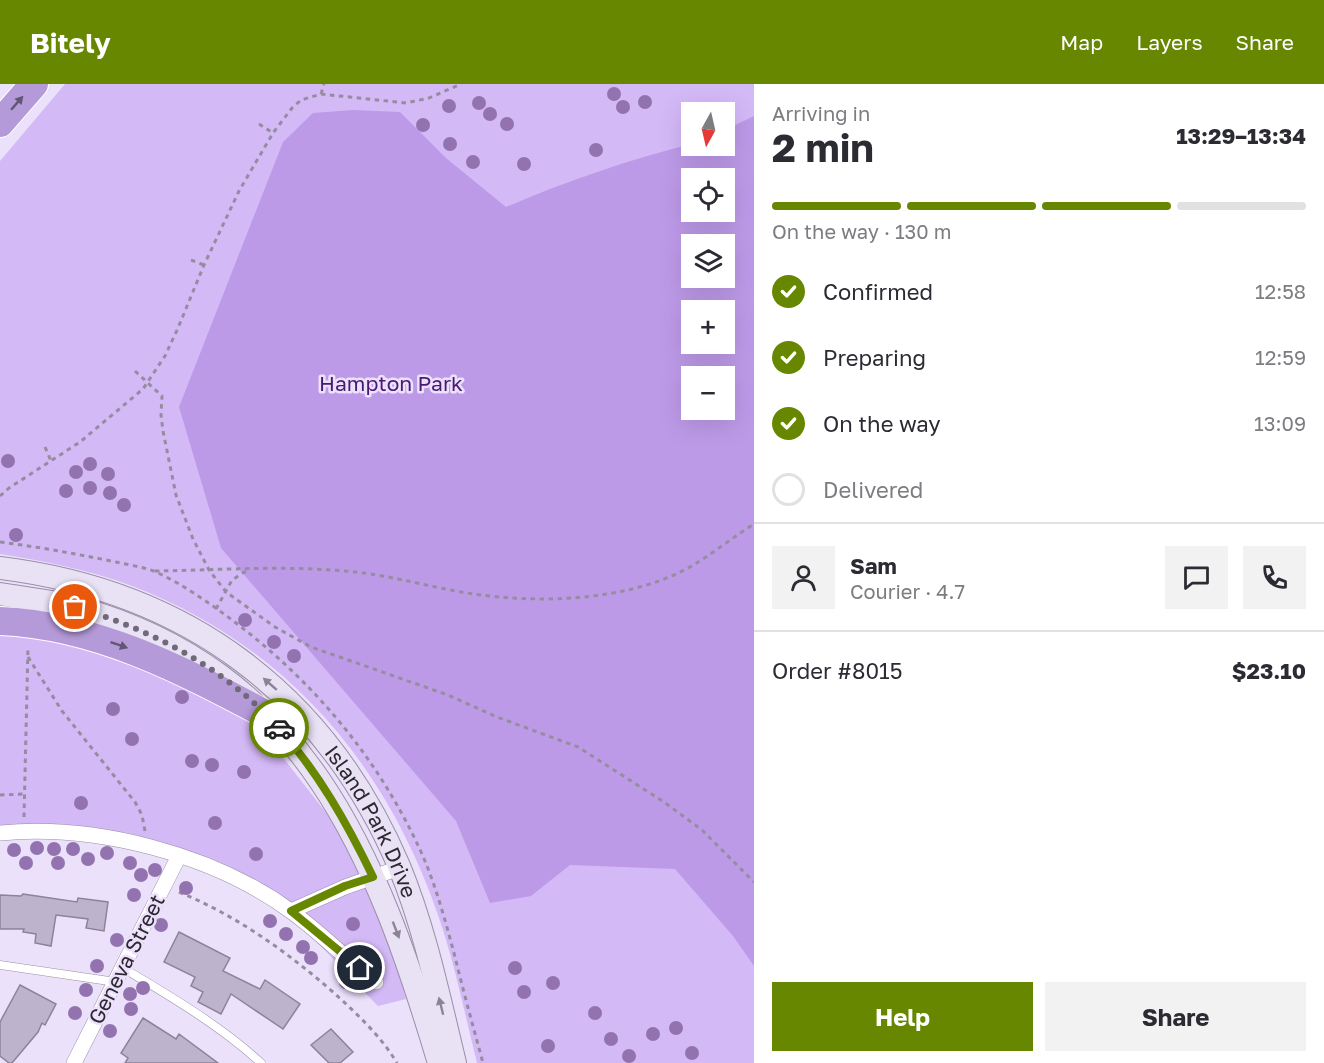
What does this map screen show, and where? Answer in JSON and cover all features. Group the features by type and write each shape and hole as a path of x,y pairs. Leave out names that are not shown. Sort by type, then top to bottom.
{"highway":[{"path":"0,123 34,84"},
{"path":"0,621 60,629 120,644 170,666 267,715"}],"main road":[{"name":"Island Park Drive","path":"0,568 58,578 128,598 175,619 246,663 292,704 338,758 382,829 399,868 429,958 455,1063"},
{"name":"Island Park Drive","path":"0,594 75,607 151,634 218,674 244,693 267,715 298,751 332,797 373,877 396,928 439,1063"}],"street":[{"path":"0,833 24,831 72,833 146,846 228,875 291,911 376,982"},
{"name":"Geneva Street","path":"74,1063 179,856"},
{"path":"291,911 345,886 399,868"}],"lane":[{"path":"0,965 116,982"},
{"path":"123,968 170,996 246,1049 261,1063"}],"path":[{"path":"321,94 324,84"},
{"path":"0,496 80,442 149,382 178,328 204,265 239,191 273,132 301,100 321,94 406,103 429,98 461,84"},
{"path":"259,124 273,132"},
{"path":"191,260 204,265"},
{"path":"135,371 162,396 163,431 176,495 209,570 226,592 275,627 311,647 437,692 578,747 616,770 702,830 754,882"},
{"path":"45,447 51,460"},
{"path":"154,571 351,571 500,597 575,598 637,587 664,578 688,567 754,524"},
{"path":"216,609 232,580 248,570"},
{"path":"24,831 28,641"},
{"path":"28,657 43,685 62,711 135,802 145,825 146,846"},
{"path":"0,795 24,794"},
{"path":"164,886 224,913 287,954 372,1028 397,1063"}],"green space":[{"name":"Hampton Park","path":"65,84 754,84 754,1063 477,1063 445,936 417,862 391,809 360,761 324,716 283,676 238,641 187,611 132,586 100,575 0,554 0,161"},
{"name":"Hampton Park","path":"353,110 400,112 446,158 506,207 598,172 681,146 681,156 735,156 735,125 754,116 754,966 733,936 675,869 570,865 531,896 490,903 456,821 221,548 179,407 283,142 313,113"},
{"path":"0,627 117,651 246,717 281,755 338,828 387,927 406,999 378,1006 324,950 290,919 264,901 206,872 142,852 109,845 46,838 0,839"}],"building":[{"path":"23,894 77,902 78,898 108,902 104,931 86,928 88,919 56,915 51,946 35,943 36,934 23,932 24,929 0,929 0,895 21,896"},
{"path":"179,932 230,958 223,971 260,989 265,980 300,1004 283,1029 231,994 221,1014 198,1002 203,992 191,986 195,977 164,962"},
{"path":"20,985 56,1004 45,1025 42,1023 38,1032 12,1063 9,1063 0,1056 0,1022"},
{"path":"143,1018 176,1039 179,1034 218,1063 125,1063 128,1058 121,1053"},
{"path":"331,1029 353,1052 340,1063 329,1063 311,1045"}],"way so far":[{"path":"75,607 151,634 182,651 244,693 279,728"}],"route":[{"path":"279,728 332,797 346,820 373,877 345,886 291,911 360,968"}]}
